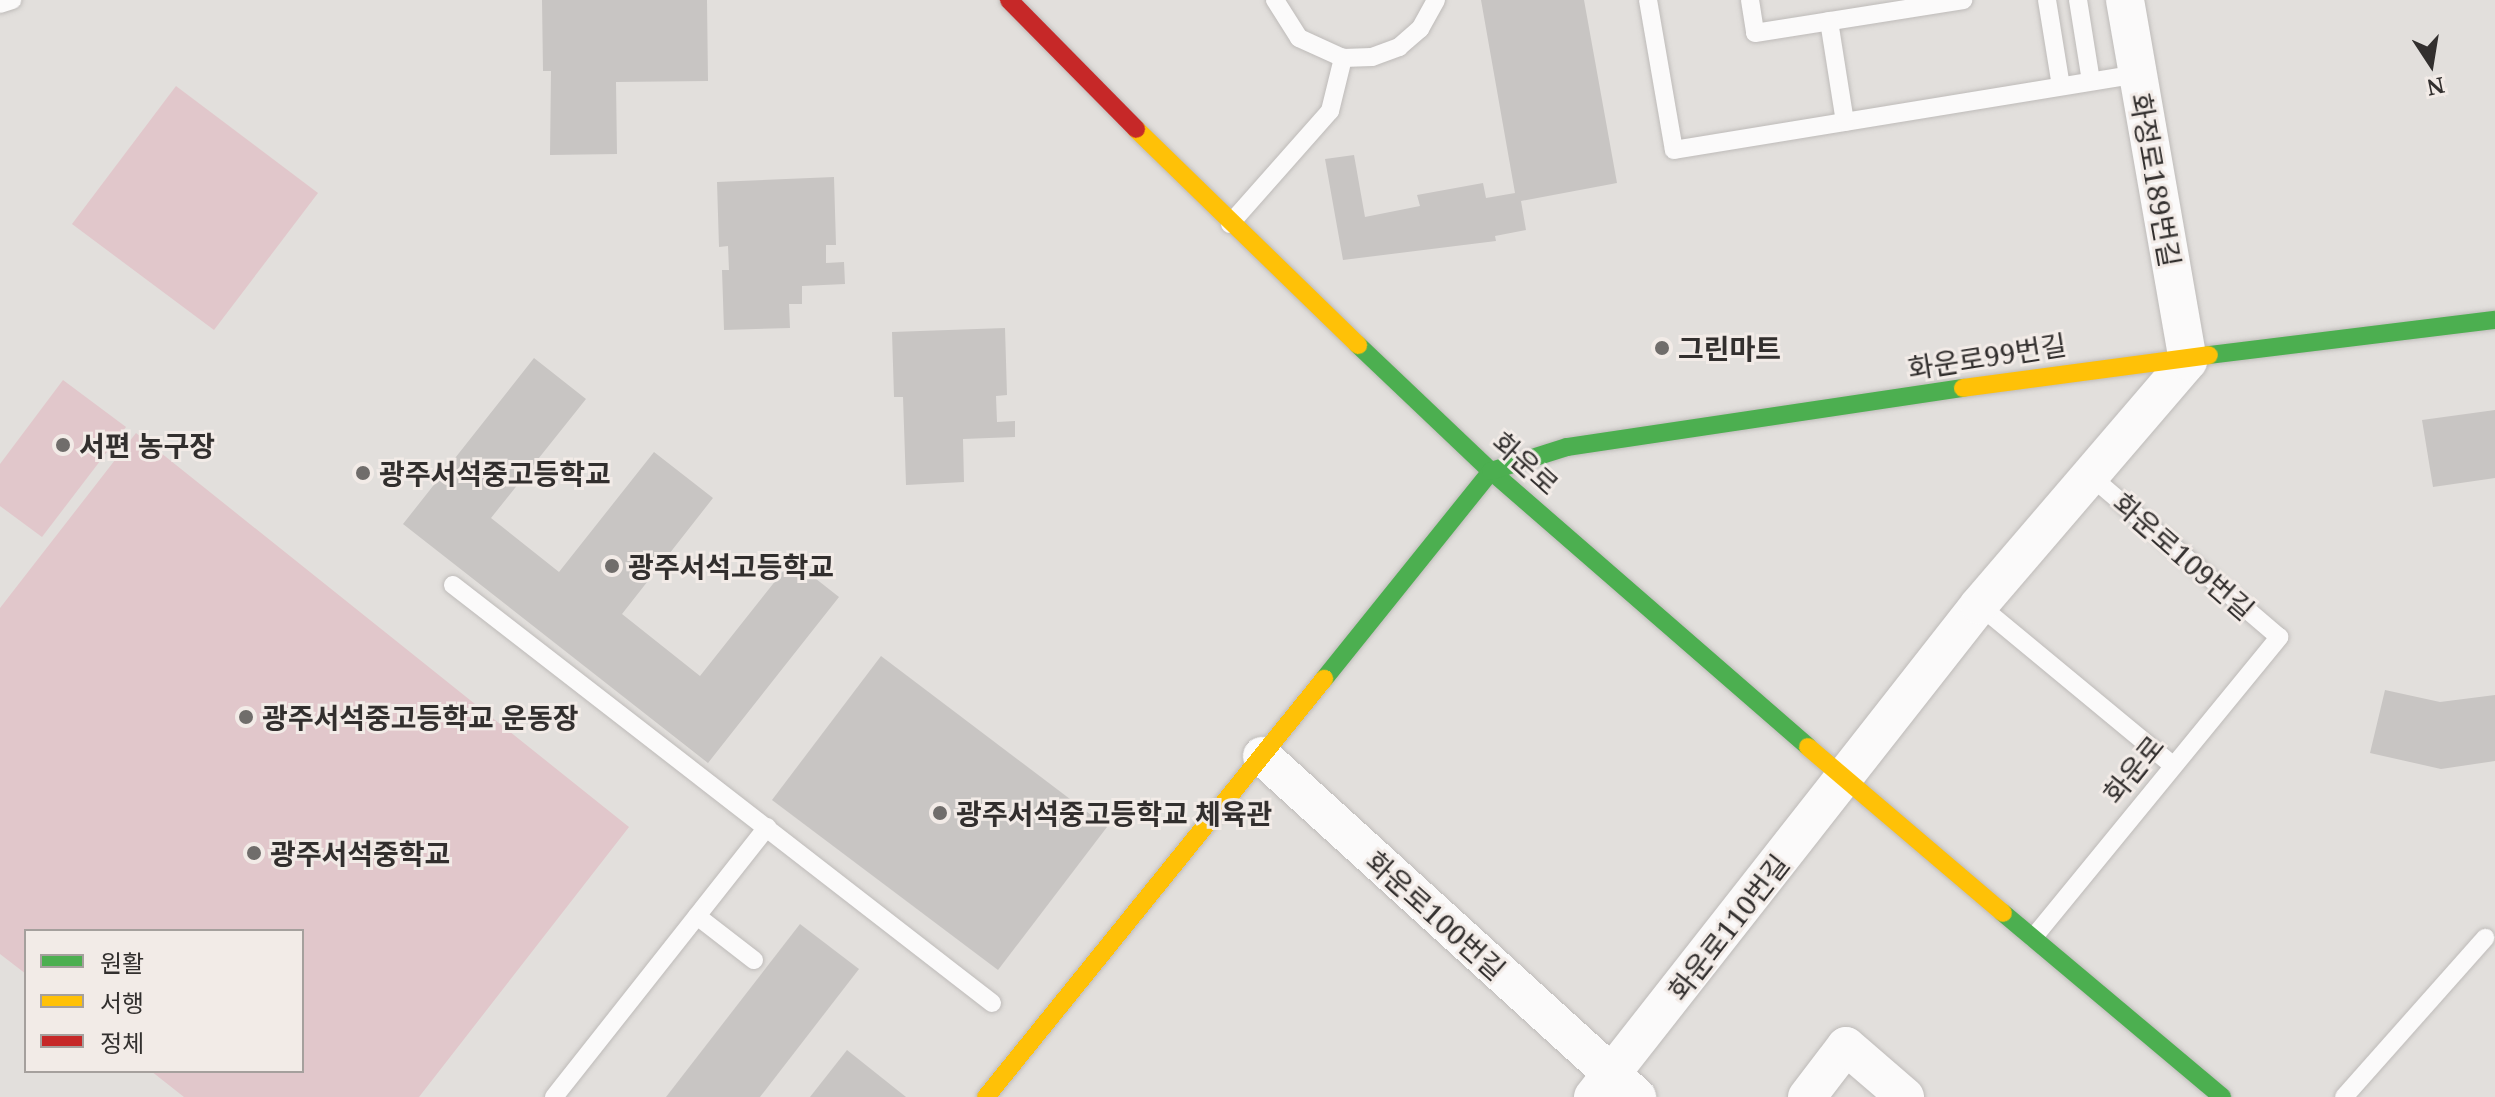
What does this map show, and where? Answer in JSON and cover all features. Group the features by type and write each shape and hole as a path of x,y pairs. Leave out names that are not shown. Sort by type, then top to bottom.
{"street":[{"name":"화운로","path":"1009,0 1230,224 1491,471 1845,780 2222,1097"},
{"name":"화정로189번길","path":"2125,0 2188,361"},
{"name":"화운로99번길","path":"1491,471 1567,447 2091,369 2188,361 2495,320"},
{"name":"화운로109번길","path":"1845,780 1979,605 2188,361"},
{"path":"986,1097 1491,471"},
{"name":"화운로100번길","path":"1262,756 1613,1090"},
{"name":"화운로110번길","path":"1613,1090 1845,780"},
{"path":"1807,1097 1846,1046 1905,1097"}],"lane":[{"path":"0,4 12,0"},
{"path":"1275,0 1299,38 1343,58 1372,57 1399,47 1420,29 1436,0"},
{"path":"1648,0 1674,150 2137,74"},
{"path":"1750,0 1755,33 1963,0"},
{"path":"2047,0 2061,86"},
{"path":"2078,0 2091,81"},
{"path":"1829,21 1845,122"},
{"path":"1230,224 1330,111 1343,58"},
{"name":"화운로109번길","path":"2089,475 2279,637"},
{"path":"453,585 992,1003"},
{"path":"1979,605 2171,764"},
{"name":"화운로","path":"2033,938 2171,764 2279,637"},
{"path":"554,1097 767,827"},
{"path":"697,916 754,960"},
{"path":"2344,1097 2485,938"}],"shaded area":[{"path":"176,86 318,193 214,330 72,224"},
{"name":"서편 농구장","path":"63,380 126,427 42,537 0,506 0,464"},
{"name":"광주서석중고등학교 운동장","path":"136,433 629,827 419,1097 184,1097 154,1073 304,1073 304,929 24,929 24,972 0,954 0,608"}],"building":[{"path":"542,0 707,0 708,81 616,82 617,154 550,155 551,71 543,71"},
{"path":"1481,0 1584,0 1617,183 1521,201 1526,230 1495,236 1496,241 1343,260 1325,159 1354,155 1365,217 1420,206 1417,195 1483,183 1486,198 1515,193"},
{"path":"834,177 836,245 826,245 826,263 844,262 845,284 802,286 802,304 789,304 790,328 724,330 722,270 729,270 728,246 719,247 717,182"},
{"path":"1005,328 1007,395 996,396 997,422 1015,421 1015,437 963,439 964,482 906,485 903,397 894,397 892,332"},
{"name":"광주서석고등학교","path":"534,358 586,399 491,518 559,572 654,452 713,498 622,614 700,676 792,560 839,597 708,763 403,524"},
{"path":"2495,410 2495,478 2433,487 2422,420"},
{"name":"광주서석중고등학교 체육관","path":"881,656 1107,827 998,970 772,800"},
{"path":"2385,690 2440,702 2495,695 2495,761 2441,769 2370,753"},
{"path":"800,924 859,969 760,1097 666,1097"},
{"path":"847,1050 906,1097 810,1097"}],"traffic: fast":[{"path":"2209,355 2495,320"},
{"path":"1358,345 1491,471 1808,747"},
{"path":"1324,679 1491,471 1567,447 1963,388"},
{"path":"2003,913 2222,1097"}],"traffic: slow":[{"path":"1136,129 1358,345"},
{"path":"1963,388 2209,355"},
{"path":"986,1097 1324,679"},
{"path":"1808,747 2003,913"}],"traffic: jam":[{"path":"1009,0 1136,129"}],"place":[{"name":"그린마트","path":"1662,348"},
{"name":"서편 농구장","path":"63,445"},
{"name":"광주서석중고등학교","path":"363,473"},
{"name":"광주서석고등학교","path":"612,566"},
{"name":"광주서석중고등학교 운동장","path":"246,717"},
{"name":"광주서석중고등학교 체육관","path":"940,813"},
{"name":"광주서석중학교","path":"254,853"}]}
